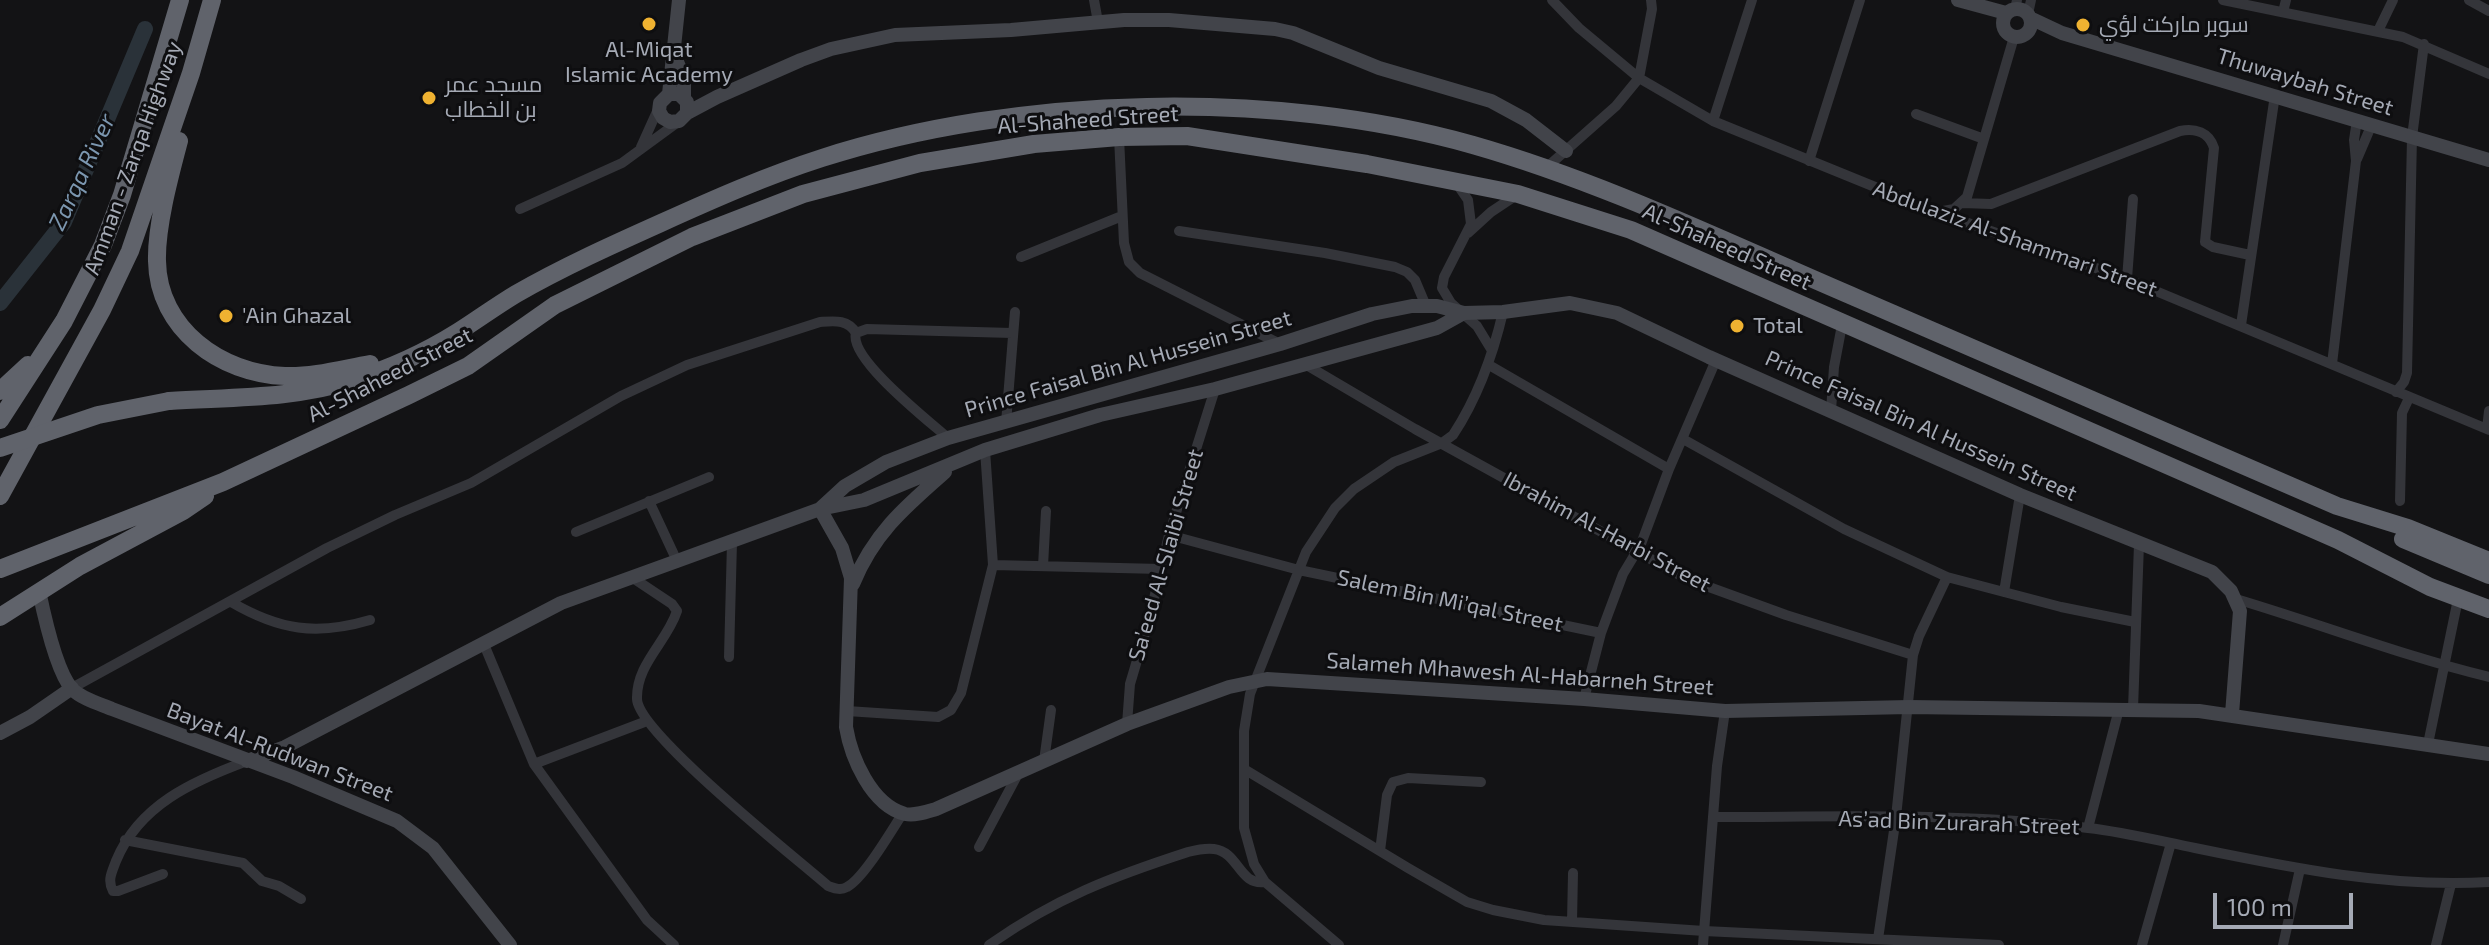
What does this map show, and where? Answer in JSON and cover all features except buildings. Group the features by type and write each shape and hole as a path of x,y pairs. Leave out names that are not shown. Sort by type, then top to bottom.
{"highway":[{"name":"Amman - Zarqa Highway","path":"0,420 78,296 113,220 180,0"},
{"name":"Amman - Zarqa Highway","path":"0,496 102,310 130,251 191,73 212,0"},
{"path":"191,73 157,260 162,294 178,324 209,353 238,367 266,374 310,375 400,362"},
{"name":"Al-Shaheed Street","path":"0,448 98,415 169,401 300,393 351,381 400,362 452,336 513,296 573,264 753,182 860,147 977,123 1066,110 1114,107 1254,110 1405,129 1470,144 1546,168 1694,227 2337,506 2408,528 2489,561"},
{"name":"Al-Shaheed Street","path":"0,569 223,482 461,369 555,305 656,253 764,207 841,182 920,163 1034,144 1119,137 1187,136 1225,140 1518,194 1631,230 2338,540 2458,599 2489,609"},
{"path":"0,391 43,353"},
{"path":"0,617 124,541 183,511 223,482"},
{"name":"Al-Shaheed Street","path":"2378,520 2401,538 2489,575"},
{"name":"Al-Shaheed Street","path":"2338,540 2357,544 2489,597"}],"street":[{"path":"659,107 667,121 681,105 684,79 674,55 679,0"},
{"path":"1094,0 1098,22"},
{"name":"Abdulaziz Al-Shammari Street","path":"1552,0 1579,28 1639,78 1713,121 1934,211 2127,279 2488,429 2489,411"},
{"path":"1546,168 1616,106 1639,78 1651,0"},
{"path":"1713,121 1752,0"},
{"path":"1809,161 1860,0"},
{"name":"Thuwaybah Street","path":"1958,0 2489,160"},
{"path":"2223,0 2378,31 2424,44 2489,74"},
{"path":"2283,12 2286,0"},
{"path":"2378,31 2393,0"},
{"path":"2469,0 2489,11"},
{"path":"1962,203 1971,189 2019,17"},
{"path":"641,149 662,99 681,105 717,97 816,54 895,35 1011,30 1124,20 1181,21 1293,33 1379,68 1491,101 1526,120 1566,151"},
{"path":"2396,392 2407,373 2412,137 2424,44"},
{"path":"2241,325 2275,95"},
{"path":"520,209 622,163 641,149 681,105"},
{"path":"1916,114 1984,139"},
{"path":"2332,364 2356,161 2354,140 2357,120"},
{"path":"2356,161 2372,124"},
{"path":"1934,211 1944,212 1962,203 1991,204 2122,152 2180,131 2193,130 2206,135 2214,148 2205,242 2213,247 2250,255"},
{"path":"1119,137 1126,253 1136,270 1280,344"},
{"path":"1455,182 1463,190 1471,212 1467,235 1442,282 1447,299 1477,326 1491,349"},
{"path":"1467,235 1491,212 1518,194"},
{"path":"2127,279 2133,199"},
{"path":"1021,257 1122,216"},
{"path":"1179,231 1395,267 1415,280 1426,306"},
{"name":"Prince Faisal Bin Al Hussein Street","path":"820,509 845,486 886,462 948,438 1280,344 1385,310 1426,306 1464,313 1503,312 1570,303 1603,308 2020,495 2212,572 2236,599"},
{"path":"1006,423 1015,312"},
{"path":"1339,945 1265,882 1254,864 1244,828 1244,731 1254,680 1299,570 1318,533 1345,497 1394,462 1442,443 1453,435 1489,365 1503,312"},
{"name":"Prince Faisal Bin Al Hussein Street","path":"247,761 297,740 561,603 820,509 853,504 985,450 1100,415 1215,389 1437,328 1464,313"},
{"path":"0,733 72,688 341,541 471,483 549,440 590,412 677,369 820,322 851,325 856,333 856,346 869,365 948,438"},
{"path":"1831,411 1834,367 1842,325"},
{"path":"856,333 867,329 1012,333"},
{"path":"1584,699 1601,633 1623,574 1637,553 1716,360"},
{"name":"Ibrahim Al-Harbi Street","path":"1303,363 1687,579 1913,655"},
{"path":"1489,365 1669,469"},
{"name":"Sa’eed Al-Slaibi Street","path":"1127,724 1130,684 1169,535 1215,389"},
{"path":"2400,501 2402,417 2409,398"},
{"path":"1683,439 1855,535 1947,577 2061,607 2135,622"},
{"path":"847,711 938,717 951,710 961,693 993,565 985,450"},
{"path":"851,588 878,536 953,464"},
{"path":"576,532 709,477"},
{"path":"2004,592 2020,495"},
{"path":"649,501 677,561"},
{"path":"633,578 672,604 677,611 641,673 637,703 647,721 729,805 828,886 844,889 871,861 903,813 881,798 860,771 848,739 851,588 846,557 820,509"},
{"path":"1043,566 1046,511"},
{"name":"Salem Bin Mi’qal Street","path":"1169,535 1299,570 1601,633"},
{"path":"729,657 732,542"},
{"path":"2088,828 2126,709 2139,544"},
{"path":"993,565 1161,569"},
{"path":"1878,939 1896,817 1913,655 1947,577"},
{"path":"39,591 55,652 72,688"},
{"path":"2236,599 2444,666 2489,677"},
{"path":"2232,714 2240,611 2236,599"},
{"path":"2428,744 2458,599"},
{"path":"231,602 262,620 293,628 335,628 370,620"},
{"path":"483,642 534,764 647,920 674,945"},
{"name":"Salameh Mhawesh Al-Habarneh Street","path":"903,813 919,814 936,809 1127,724 1254,680 1280,678 1725,711 1909,707 2126,709 2232,714 2489,754"},
{"name":"Bayat Al-Rudwan Street","path":"72,688 92,701 293,777 397,821 433,848 510,945"},
{"path":"1044,761 1051,710"},
{"path":"1703,945 1725,711"},
{"path":"534,764 647,721"},
{"path":"293,777 289,758 297,740"},
{"path":"163,874 127,889 113,891 110,876 125,840 144,817 176,792 247,761"},
{"path":"1244,769 1467,902 1520,916 1704,931 1999,945"},
{"path":"979,847 1019,772"},
{"path":"1380,851 1387,795 1393,782 1408,778 1481,782"},
{"name":"As’ad Bin Zurarah Street","path":"1713,817 1896,817 2088,828 2300,869 2373,879 2451,884 2489,882"},
{"path":"125,840 243,863 262,881 279,886 301,899"},
{"path":"2142,945 2171,843"},
{"path":"989,945 1026,919 1075,892 1188,852 1205,849 1221,851 1233,860 1248,880 1265,882"},
{"path":"2283,945 2300,869"},
{"path":"1572,922 1573,873"},
{"path":"2436,945 2451,884"}],"waterway":[{"name":"Zarqa River","path":"0,303 64,222 145,29"}],"place":[{"name":"Al-Miqat Islamic Academy","path":"649,24"},
{"name":"سوبر ماركت لؤي","path":"2083,25"},
{"name":"مسجد عمر بن الخطاب","path":"429,98"},
{"name":"'Ain Ghazal","path":"226,316"},
{"name":"Total","path":"1737,326"}]}
